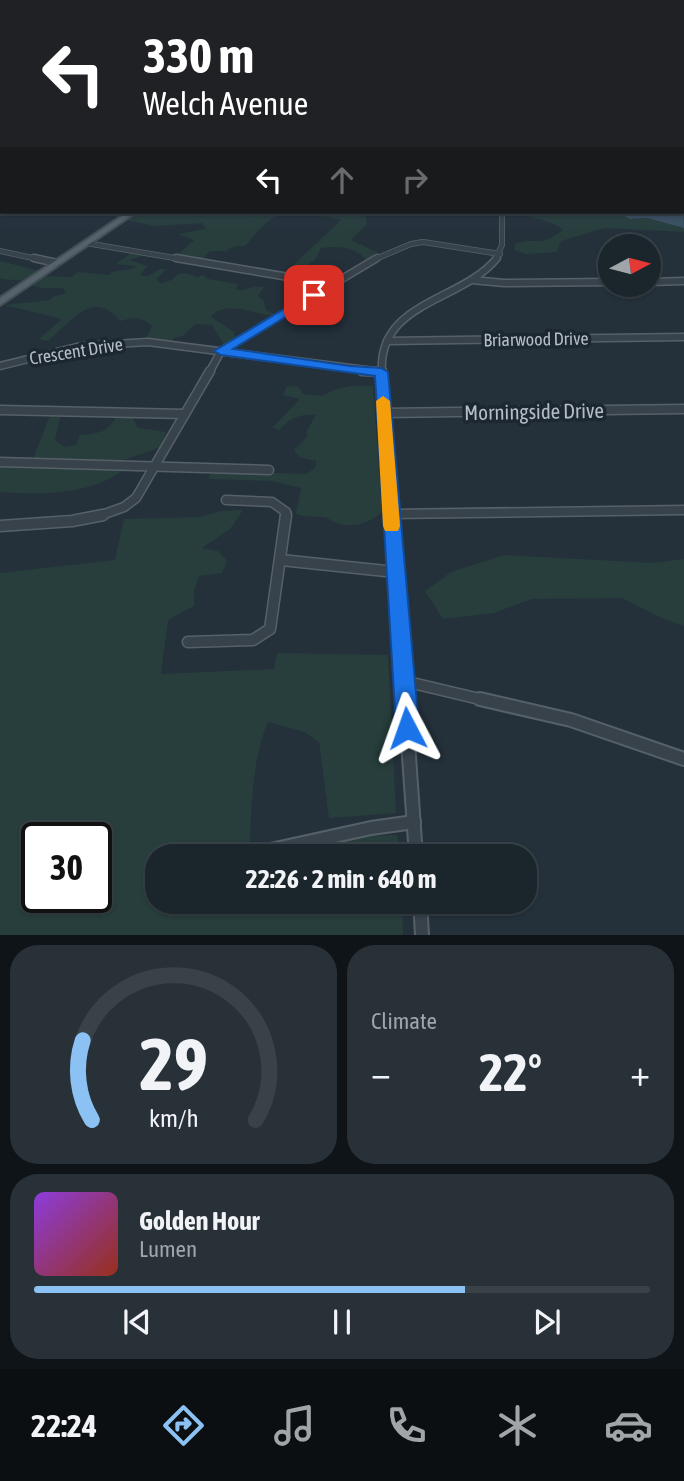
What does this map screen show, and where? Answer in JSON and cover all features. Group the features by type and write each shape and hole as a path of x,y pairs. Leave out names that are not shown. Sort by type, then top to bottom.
{"main road":[{"path":"0,302 129,214"}],"street":[{"path":"415,844 381,372 383,349 396,327 420,305 472,280 491,266 500,254 503,244 502,214"},
{"path":"86,243 330,284"},
{"path":"0,526 113,513 129,506 221,351 368,262 411,244 436,243 500,254"},
{"path":"0,251 57,263"},
{"path":"472,280 504,283 598,282"},
{"path":"662,282 684,281"},
{"name":"Briarwood Drive","path":"387,341 684,337"},
{"name":"Crescent Drive","path":"0,365 52,351 106,343 148,342 381,372"},
{"name":"Morningside Drive","path":"384,413 684,409"},
{"path":"0,410 185,414"},
{"path":"0,462 269,470"},
{"path":"188,642 253,640 270,629 286,512 272,502 226,500"},
{"path":"391,513 684,510"},
{"path":"281,560 395,572"},
{"path":"404,681 571,720 684,760"},
{"path":"298,844 371,828 414,822"},
{"path":"421,914 422,935"}],"green space":[{"path":"135,214 285,214 265,225 245,246 235,246 226,251 210,251 202,259 177,255 194,240 178,234 206,229 202,223 156,226 126,220"},
{"path":"310,214 364,214 367,224 351,240 377,252 366,260 357,252 346,248 321,248 315,260 292,276 284,274 341,220"},
{"path":"520,214 622,214 630,219 647,218 684,228 684,232 604,228 561,241 557,252 526,254 514,250 515,244 543,241 563,230 546,221"},
{"path":"131,253 142,256 129,260 147,266 140,276 166,269 157,279 160,283 183,273 238,284 236,290 264,287 258,296 264,301 266,310 275,315 224,309 211,317 234,332 236,340 224,345 212,325 195,324 183,336 174,338 169,343 159,339 145,340 152,326 144,320 133,318 120,321 101,307 92,308 74,317 48,341 39,339 62,319 4,305 51,300 52,297 66,293 63,288 31,285 44,276 72,277 77,272 109,275 134,268 137,266 116,264"},
{"path":"0,261 40,271 24,281 3,279 0,278"},
{"path":"287,386 299,387 303,394 322,396 336,389 373,386 382,512 377,516 357,525 340,524 324,517 296,514 301,488 272,481 208,479 211,471 307,474 316,467 316,461 299,457 294,450 307,437 307,430 316,415 296,418 279,430 272,428 300,399 283,395"},
{"path":"51,413 61,413 55,440 65,447 76,445 80,435 107,428 118,414 131,415 138,428 166,432 161,447 112,464 32,461"},
{"path":"0,464 122,471 95,485 79,489 15,493 0,492"},
{"path":"243,510 230,529 202,548 218,551 227,561 222,573 199,576 194,591 194,606 168,620 161,674 274,669 277,653 388,655 396,813 329,818 319,742 304,732 268,722 256,766 250,841 238,844 145,844 145,914 402,914 403,935 0,935 0,573 115,560 124,519 199,517 221,511"},
{"path":"504,555 654,563 684,559 684,626 622,598 532,599 494,613 443,619 425,591 451,572"},
{"path":"397,835 398,844 329,844 368,836"}],"water":[{"path":"684,214 684,228 647,218 630,219 622,215"}],"slow traffic":[{"path":"383,401 392,526"}],"route":[{"path":"314,295 221,351 381,372 407,728"}]}
